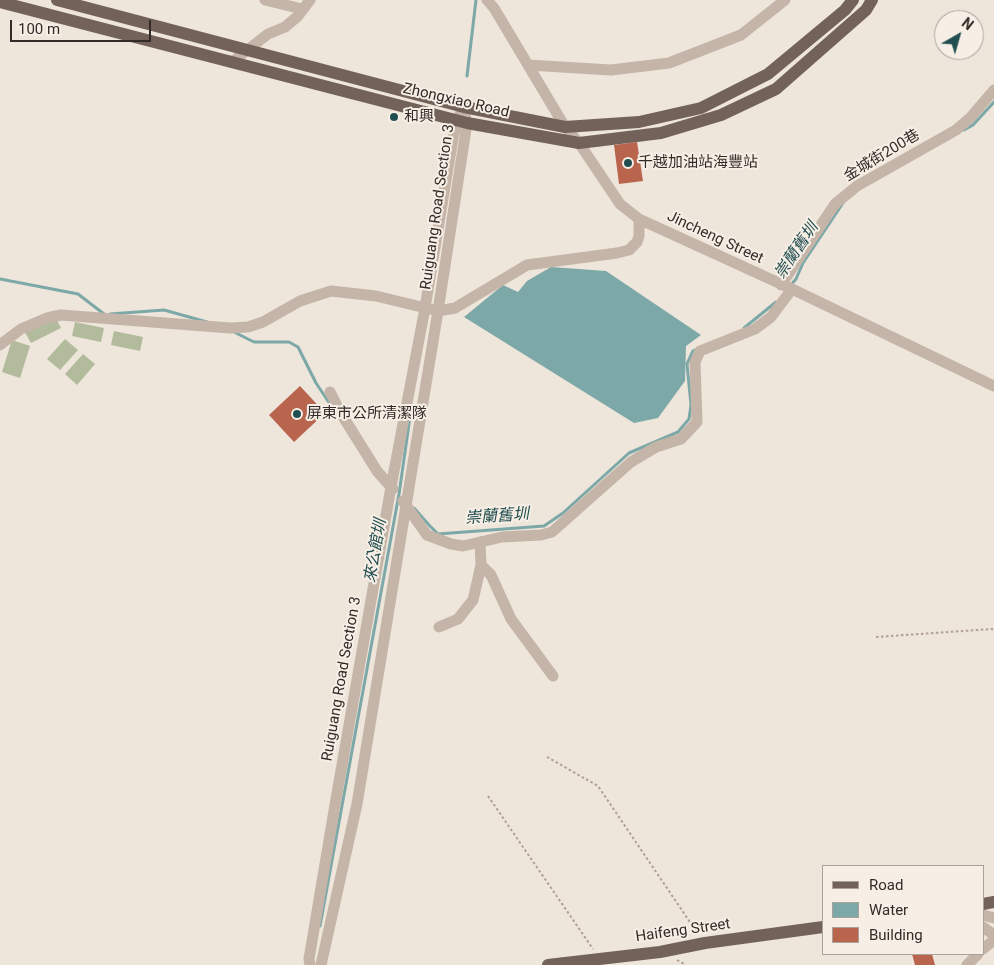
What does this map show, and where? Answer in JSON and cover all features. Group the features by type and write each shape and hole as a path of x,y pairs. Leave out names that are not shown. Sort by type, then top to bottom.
{"main road":[{"name":"Zhongxiao Road","path":"57,0 464,106 565,127 639,122 700,108 768,74 845,10 853,0"},
{"path":"853,0 869,5"},
{"name":"Zhongxiao Road","path":"0,2 462,121 579,143 661,133 721,115 776,89 869,5"},
{"path":"86,24 90,8"},
{"name":"Haifeng Street","path":"548,965 660,952 705,943 822,927"}],"street":[{"path":"232,62 268,34 285,26 298,16 306,5 265,0"},
{"path":"528,65 612,70 669,63 741,35 785,0"},
{"name":"Jincheng Street","path":"491,3 565,127 579,143 620,204 639,219 994,386"},
{"name":"金城街200巷","path":"330,392 377,471 405,504 427,536 463,546 502,537 541,535 552,532 631,462 656,447 681,439 697,422 695,362 700,351 755,329 771,317 835,204 857,186 956,130 970,118 994,90"},
{"name":"Ruiguang Road Section 3","path":"321,965 357,804 438,311 464,106"},
{"name":"Ruiguang Road Section 3","path":"310,965 309,959 336,799 391,486 462,121"},
{"path":"0,345 21,329 47,318 61,315 248,328 263,322 300,301 331,291 376,296 438,311 455,308 527,265 629,250 637,242 639,236 639,219"},
{"path":"439,627 458,619 473,600 481,565 480,542"},
{"path":"481,565 490,575 511,619 553,676"},
{"path":"336,799 357,804"},
{"path":"984,948 994,940"},
{"path":"967,965 977,955"}],"path":[{"path":"876,637 992,629 994,631"},
{"path":"547,756 598,786 705,943"},
{"path":"488,796 599,958"}],"green space":[{"path":"52,311 61,328 31,343 22,327"},
{"path":"75,322 104,328 101,342 72,336"},
{"path":"114,331 143,337 140,351 111,345"},
{"path":"65,339 78,350 60,370 47,359"},
{"path":"12,340 30,346 20,378 2,372"},
{"path":"83,354 95,364 77,385 65,374"}],"water":[{"path":"551,267 606,271 701,335 686,346 685,381 658,418 634,423 464,317 503,285 518,292 527,281"}],"building":[{"name":"千越加油站海豐站","path":"637,142 643,181 619,184 614,145"},
{"name":"屏東市公所清潔隊","path":"300,386 325,413 294,442 269,415"},
{"path":"912,955 932,955 935,965 915,965"}],"waterway":[{"name":"來公館圳","path":"467,76 476,0"},
{"name":"崇蘭舊圳","path":"964,130 973,125 994,102"},
{"name":"崇蘭舊圳","path":"790,286 843,203"},
{"name":"崇蘭舊圳","path":"0,279 78,294 104,314"},
{"name":"崇蘭舊圳","path":"744,328 776,302"},
{"name":"崇蘭舊圳","path":"110,314 164,310 207,322"},
{"name":"崇蘭舊圳","path":"234,332 254,342 289,342 298,347 316,383 332,407"},
{"name":"崇蘭舊圳","path":"414,508 438,534 544,526 563,513 629,453 678,432 689,419 691,405 687,364 693,351 697,349"},
{"name":"來公館圳","path":"320,926 399,494 411,410"}],"place":[{"name":"和興","path":"394,117"},
{"name":"千越加油站海豐站","path":"628,163"},
{"name":"屏東市公所清潔隊","path":"297,414"}]}
